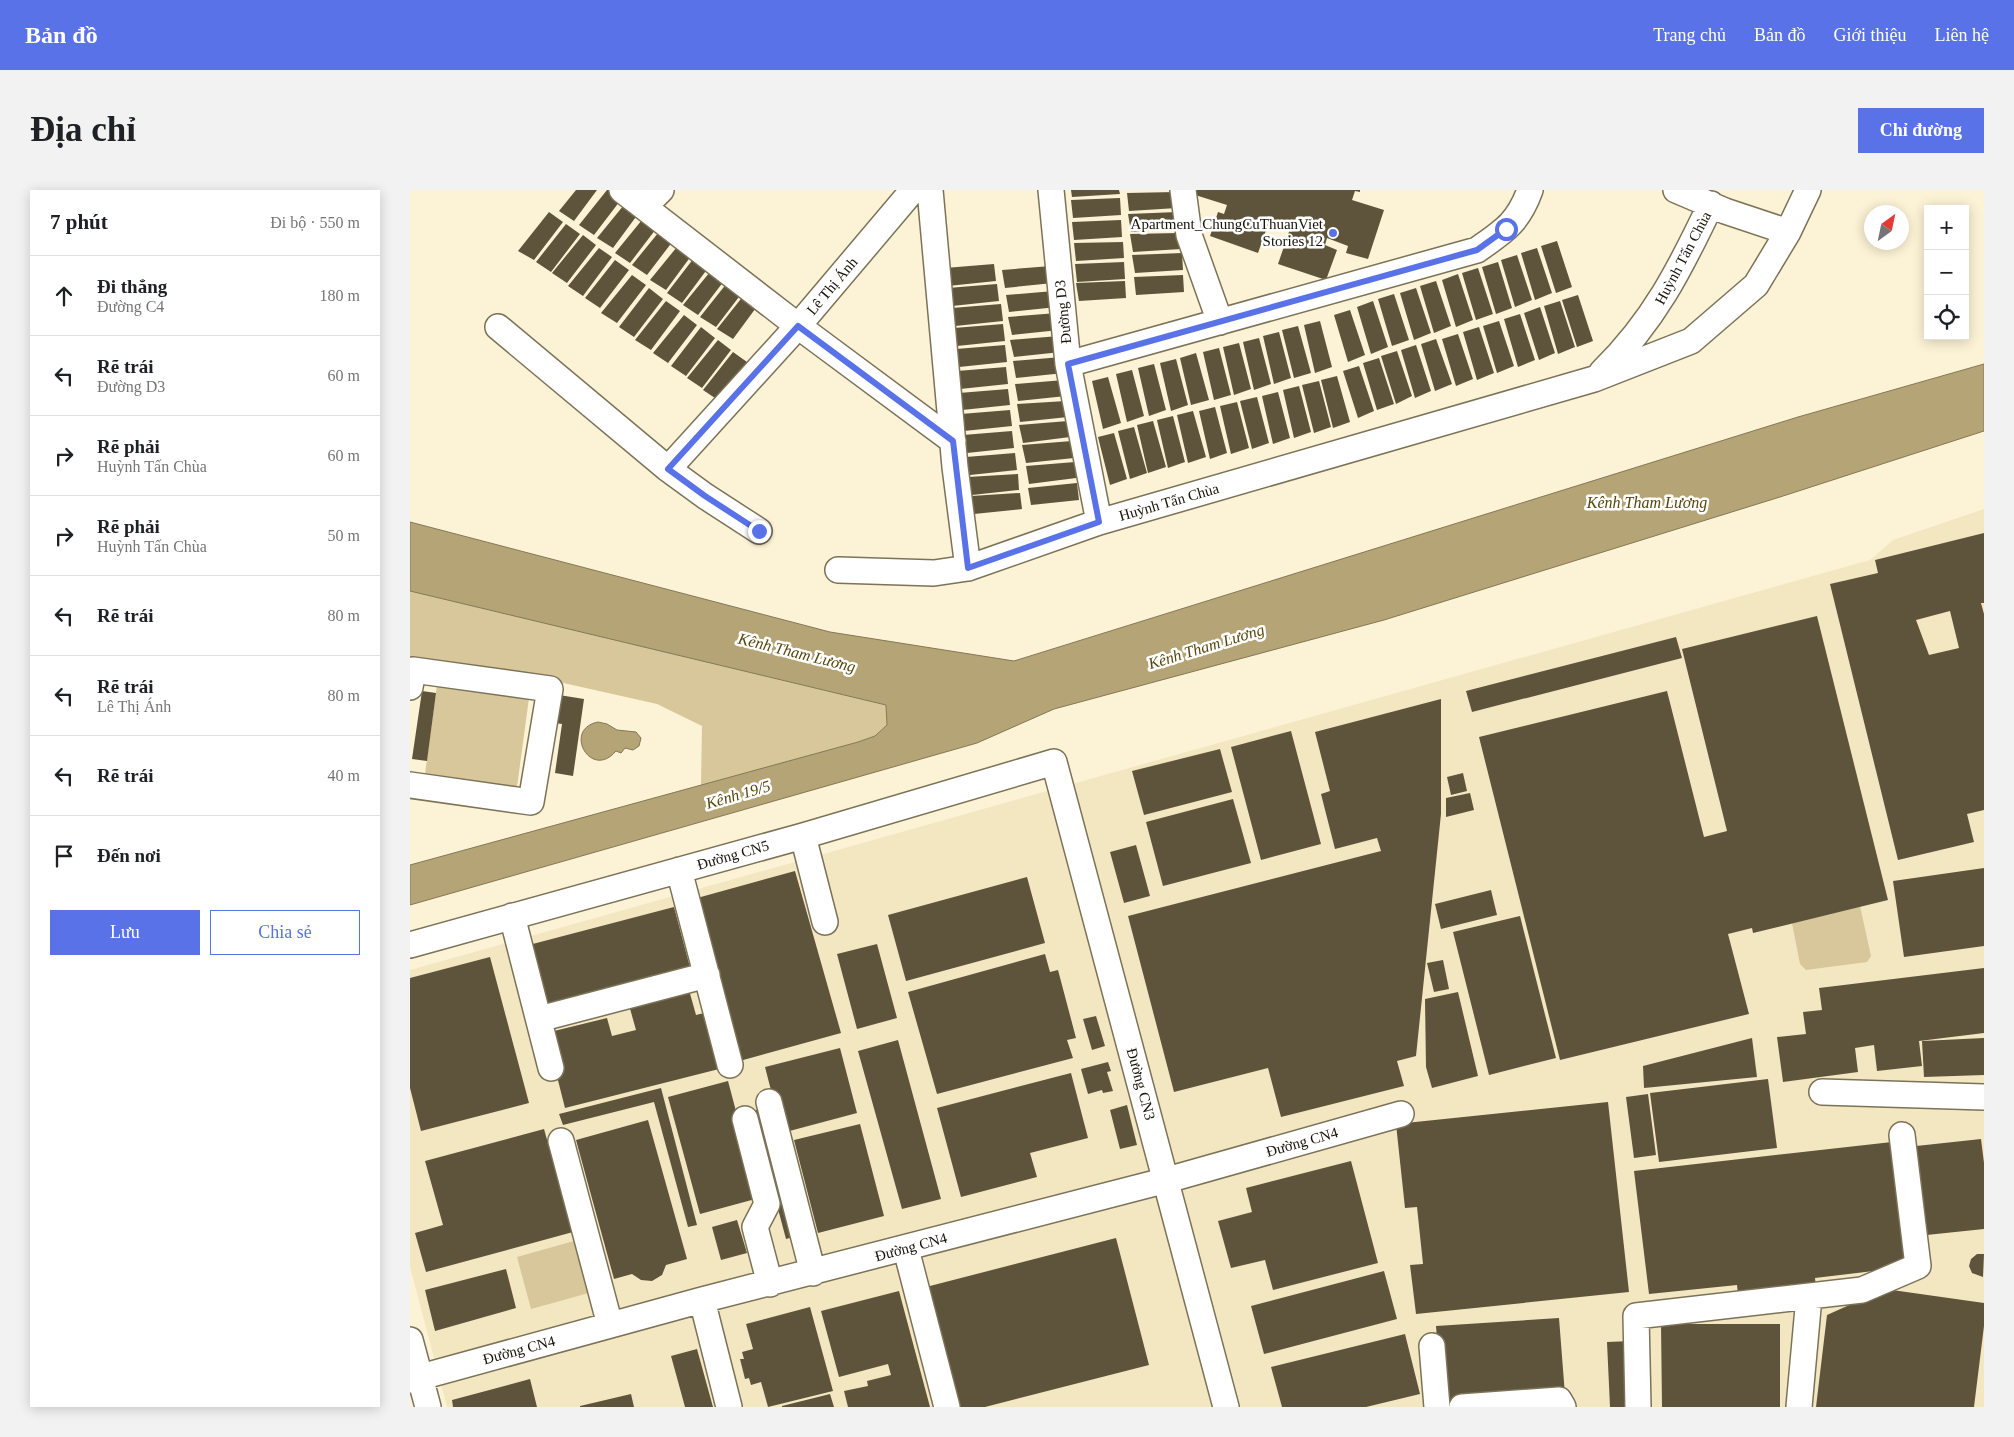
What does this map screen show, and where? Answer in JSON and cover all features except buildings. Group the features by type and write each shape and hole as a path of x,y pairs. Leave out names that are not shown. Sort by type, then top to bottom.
{"street":[{"path":"622,190 653,198 798,326 953,441"},
{"name":"Lê Thị Ánh","path":"668,469 798,326 913,190"},
{"path":"930,190 953,441 968,568"},
{"name":"Đường D3","path":"1051,190 1068,364 1099,522"},
{"path":"1183,190 1189,235 1220,322"},
{"path":"1068,364 1477,250 1506,229 1523,208 1530,190"},
{"path":"1676,190 1721,202 1788,232"},
{"name":"Huỳnh Tấn Chùa","path":"838,570 934,572 968,568 1099,522 1594,379 1691,341 1756,284 1788,232 1808,190"},
{"name":"Huỳnh Tấn Chùa","path":"1594,379 1624,350 1654,311 1721,202"},
{"path":"498,327 668,469 759,531"},
{"path":"410,687 413,670 550,689 531,802 410,785"},
{"name":"Đường CN5","path":"410,945 803,836 1054,762"},
{"name":"Đường CN3","path":"1054,762 1226,1407"},
{"path":"803,836 825,922"},
{"path":"679,870 730,1065"},
{"path":"512,916 552,1068"},
{"path":"539,1019 707,975"},
{"path":"1822,1092 1984,1097"},
{"path":"769,1102 813,1273"},
{"name":"Đường CN4","path":"415,1379 702,1300 906,1249 1166,1180 1401,1114"},
{"path":"745,1119 767,1204 755,1227 770,1284"},
{"path":"1638,1407 1636,1316 1862,1290 1918,1266 1902,1134"},
{"path":"561,1141 610,1325"},
{"path":"906,1249 947,1407"},
{"path":"1798,1407 1809,1297"},
{"path":"702,1300 729,1407"},
{"path":"410,1340 415,1379 428,1407"},
{"path":"1432,1346 1438,1407"},
{"path":"1462,1407 1559,1400 1563,1407"}],"shaded area":[{"path":"1984,509 1984,1407 447,1407 410,1267 410,970 1870,560 1893,540"},
{"path":"410,591 886,705 887,725 875,736 858,742 701,785 702,726 657,704 559,682 410,658"},
{"path":"437,685 529,698 517,787 425,774"},
{"path":"1860,906 1871,956 1867,962 1806,970 1800,964 1792,923"},
{"path":"581,1239 596,1291 531,1309 517,1257"}],"water":[{"name":"Kênh Tham Lương","path":"1984,364 1984,431 1780,497 1384,620 1054,709 977,743 410,905 410,865 858,742 875,736 887,725 886,705 410,591 410,522 830,632 1014,661 1798,417"},
{"path":"598,722 607,724 617,730 636,732 641,738 639,746 633,750 625,748 621,753 616,751 607,759 598,760 590,757 584,750 581,742 582,734 587,726"}],"place":[{"name":"Apartment_ChungCuThuanViet Stories 12","path":"1333,233"}],"route":[{"path":"759,531 668,469 798,326 953,441 968,568 1099,522 1068,364 1477,250 1506,229"}],"water label":[{"name":"Kênh 19/5","path":"738,794"}]}
